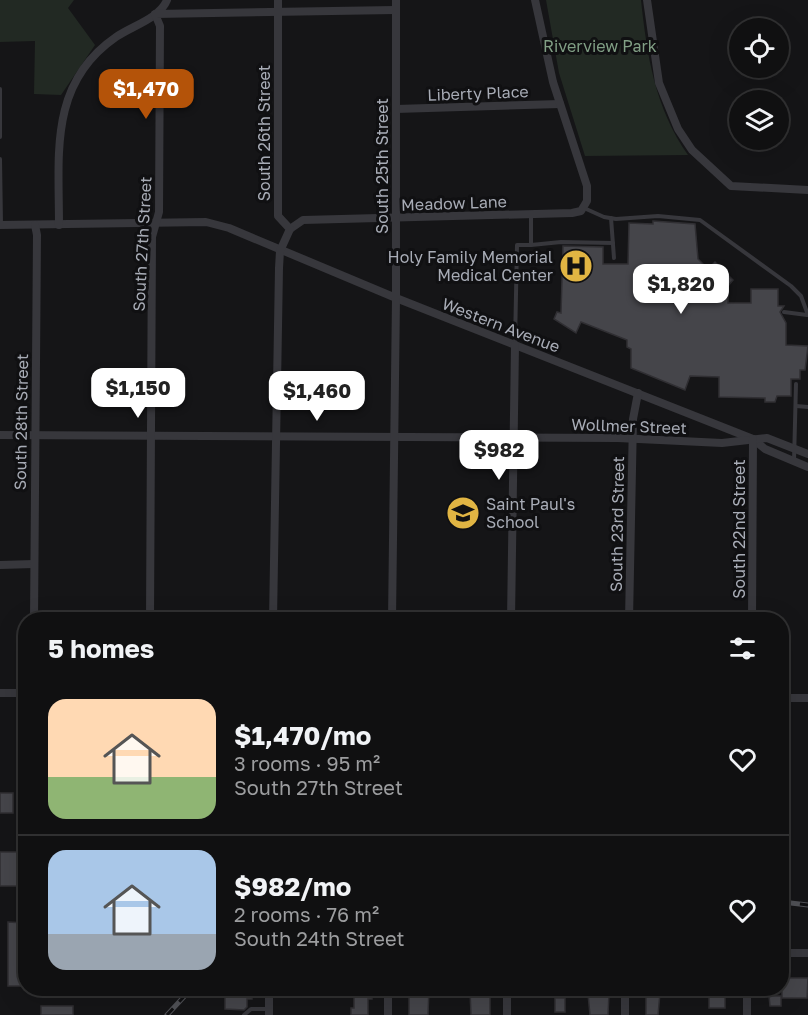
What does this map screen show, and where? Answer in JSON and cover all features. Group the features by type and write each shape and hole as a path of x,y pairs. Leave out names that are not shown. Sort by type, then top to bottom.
{"street":[{"path":"58,225 60,133 70,90 93,56 127,29 155,14 167,0"},
{"name":"South 26th Street","path":"278,0 278,216 290,229"},
{"name":"South 25th Street","path":"392,612 396,298 396,0"},
{"path":"535,0 560,104 587,186 588,197 584,208"},
{"path":"647,0 660,83 684,140 731,186 808,190"},
{"path":"155,14 395,10"},
{"name":"South 27th Street","path":"150,612 152,237 157,224 159,26 155,14"},
{"name":"Liberty Place","path":"396,109 560,104"},
{"name":"Meadow Lane","path":"290,229 303,220 576,213 584,208"},
{"name":"Western Avenue","path":"157,224 206,222 229,228 396,298 753,440 762,448 808,467"},
{"path":"0,225 157,224"},
{"name":"South 28th Street","path":"34,612 37,236 35,225"},
{"path":"273,612 280,251 290,229"},
{"path":"511,612 515,345"},
{"name":"South 23rd Street","path":"629,612 633,408 638,393"},
{"name":"Wollmer Street","path":"0,435 277,434 633,439 722,443 753,440"},
{"name":"Western Avenue","path":"753,440 767,438 808,454"},
{"name":"South 22nd Street","path":"752,612 753,440"},
{"path":"0,565 34,564"},
{"path":"0,693 18,693"},
{"path":"789,698 808,698"},
{"path":"789,953 808,953"},
{"path":"269,1012 270,996"},
{"path":"388,996 388,1015"},
{"path":"507,996 507,1015"},
{"path":"625,1015 626,996"},
{"path":"747,996 747,1015"}],"lane":[{"path":"0,89 0,137"},
{"path":"0,159 0,225"},
{"path":"584,208 611,218 658,216 700,220 791,286 801,296 808,315 784,312"},
{"path":"531,214 531,245"},
{"path":"611,218 614,258"},
{"path":"515,345 517,245 561,242 613,243"},
{"path":"794,461 796,384"},
{"path":"796,406 808,407"},
{"path":"244,1015 251,1009 269,1012"}],"green space":[{"path":"0,0 74,0 68,8 95,45 61,95 34,94 35,41 0,42"},
{"name":"Riverview Park","path":"546,0 641,0 654,81 668,119 688,155 585,156 559,73"}],"building":[{"path":"653,221 695,224 698,259 708,269 715,262 733,280 728,286 728,303 751,303 751,289 778,289 778,306 784,306 780,312 786,323 786,345 808,346 805,370 800,370 800,379 791,379 791,396 777,396 775,402 765,402 765,398 719,397 719,377 690,376 685,390 631,368 631,349 627,347 627,340 581,322 576,333 554,319 557,312 561,313 563,246 603,247 603,264 628,264 629,223 653,224"},
{"path":"0,793 13,793 13,813 0,813"},
{"path":"0,852 18,852 18,886 0,886"},
{"path":"8,922 18,923 18,986 8,986"},
{"path":"789,978 808,978 807,998 782,998 782,996 789,996"},
{"path":"225,996 252,996 252,999 247,999 247,1007 244,1010 225,1009"},
{"path":"354,996 372,996 372,999 368,999 368,1015 351,1015 351,1008 354,1008"},
{"path":"409,996 429,996 428,1015 409,1015"},
{"path":"470,996 490,996 490,1015 471,1015"},
{"path":"588,996 609,996 608,1015 590,1015"},
{"path":"646,996 660,996 658,1015 646,1015"},
{"path":"709,996 725,996 725,1008 709,1008"},
{"path":"769,996 781,996 781,1006 770,1006"},
{"path":"555,998 565,998 565,1012 555,1012"},
{"path":"41,1006 73,1006 73,1015 41,1015"}],"railway":[{"path":"789,903 808,905"},
{"path":"167,1015 185,996"}],"place":[{"name":"Holy Family Memorial Medical Center","path":"576,266"},
{"name":"Saint Paul's School","path":"463,513"}]}
